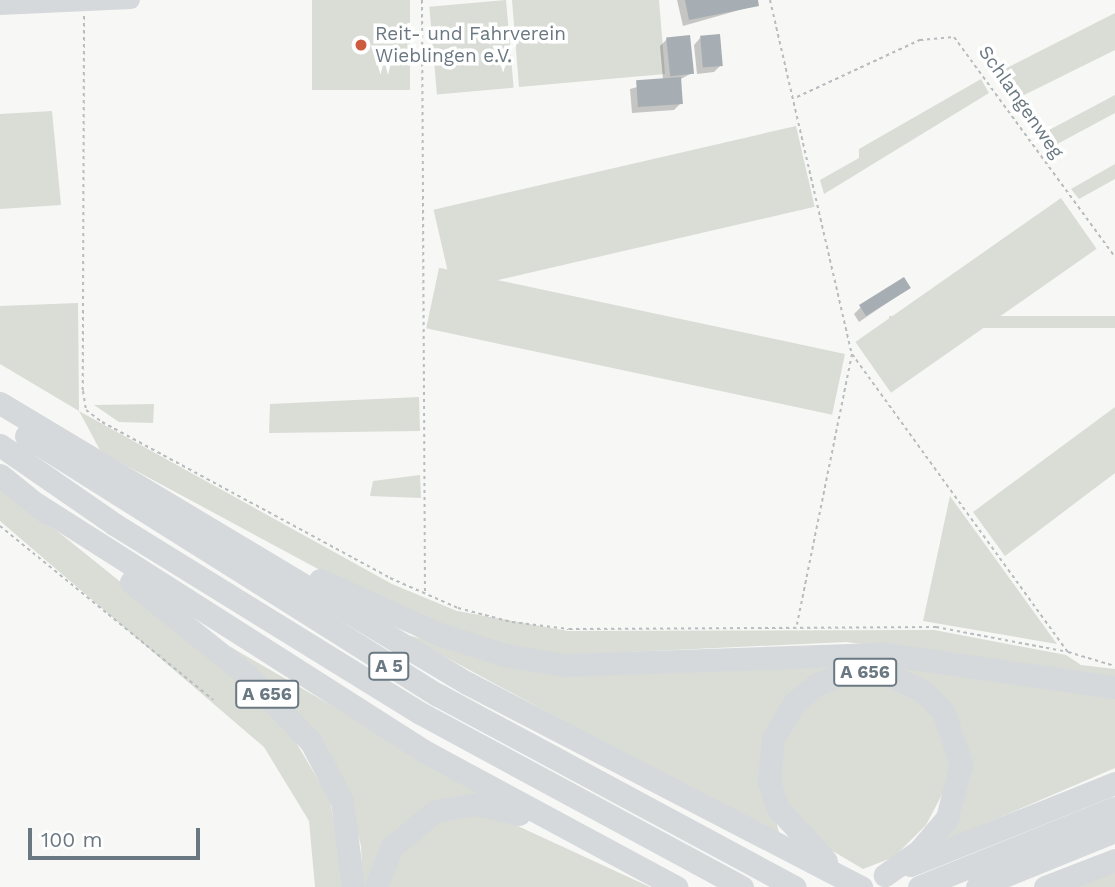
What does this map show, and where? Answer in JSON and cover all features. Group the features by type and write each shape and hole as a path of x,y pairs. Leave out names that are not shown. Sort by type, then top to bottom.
{"highway":[{"name":"A 5","path":"0,403 467,683 853,882"},
{"name":"A 5","path":"0,418 438,695 795,887"},
{"name":"A 5","path":"0,445 114,524 420,713 742,887"},
{"path":"0,475 35,503 422,750 676,887"},
{"name":"A 656","path":"35,503 247,675 311,742 342,801 353,887"},
{"name":"A 5","path":"204,523 391,615 505,655 611,666 885,654 1115,687"},
{"name":"A 656","path":"853,882 784,820 769,780 770,752 779,725 805,692 836,676 871,672 911,683 934,700 950,723 961,764 947,818 919,851 885,875"},
{"path":"853,882 885,875 1115,783"},
{"path":"376,887 400,836 448,807 491,806 591,842"},
{"path":"919,887 1115,808"},
{"path":"976,887 1115,831"},
{"path":"1045,887 1115,860"}],"main road":[{"path":"0,6 131,0"}],"path":[{"path":"422,0 425,594"},
{"path":"770,0 795,98 852,354 1068,652"},
{"path":"84,2 86,410 425,594 512,622 569,629 796,625 936,628 1068,652 1115,666"},
{"name":"Schlangenweg","path":"795,98 920,40 954,37 1115,257"},
{"path":"796,625 852,354"},
{"path":"0,526 213,700"}],"shaded area":[{"name":"Reit- und Fahrverein Wieblingen e.V.","path":"312,0 410,0 410,90 312,90"},
{"path":"506,0 514,88 437,94 429,7"},
{"path":"512,0 659,0 665,74 519,87"},
{"path":"1115,13 1115,50 1012,101 993,75"},
{"path":"981,79 989,93 824,194 820,180 859,158 859,149"},
{"path":"1115,95 1115,113 1046,150 1036,137"},
{"path":"52,111 61,205 0,209 0,114"},
{"path":"796,126 815,207 452,291 434,210"},
{"path":"1115,164 1115,179 1079,199 1071,189"},
{"path":"1061,198 1097,249 891,393 855,342"},
{"path":"439,268 845,354 832,415 426,328"},
{"path":"78,303 79,411 0,364 0,306"},
{"path":"889,316 1115,316 1115,328 889,328"},
{"path":"419,397 420,431 269,433 270,404"},
{"path":"154,404 153,423 119,422 94,405"},
{"path":"1115,407 1115,473 1005,556 973,512"},
{"path":"79,411 392,584 457,611 568,631 934,630 1066,655 1081,665 1115,669 1115,677 846,642 566,655 504,646 385,605 101,452"},
{"path":"420,475 421,498 370,496 373,481"},
{"path":"0,485 220,662 287,727 330,800 345,887 315,887 309,821 264,747 0,521"},
{"path":"950,496 1057,644 923,621"},
{"path":"403,634 569,675 851,661 1115,696 1115,768 933,846 946,787 926,825 894,857 863,869 775,817 780,836 730,811"},
{"path":"229,646 489,797 492,814 650,887 363,887 361,846 350,804 259,676"},
{"path":"1115,870 1115,887 1068,887"}],"building":[{"path":"685,0 758,0 759,6 689,20"},
{"path":"720,34 723,66 703,68 700,36"},
{"path":"690,35 694,74 670,76 666,38"},
{"path":"681,77 683,104 638,107 636,80"},
{"path":"904,277 911,288 866,316 859,305"}],"place":[{"name":"Reit- und Fahrverein Wieblingen e.V.","path":"361,45"}]}
